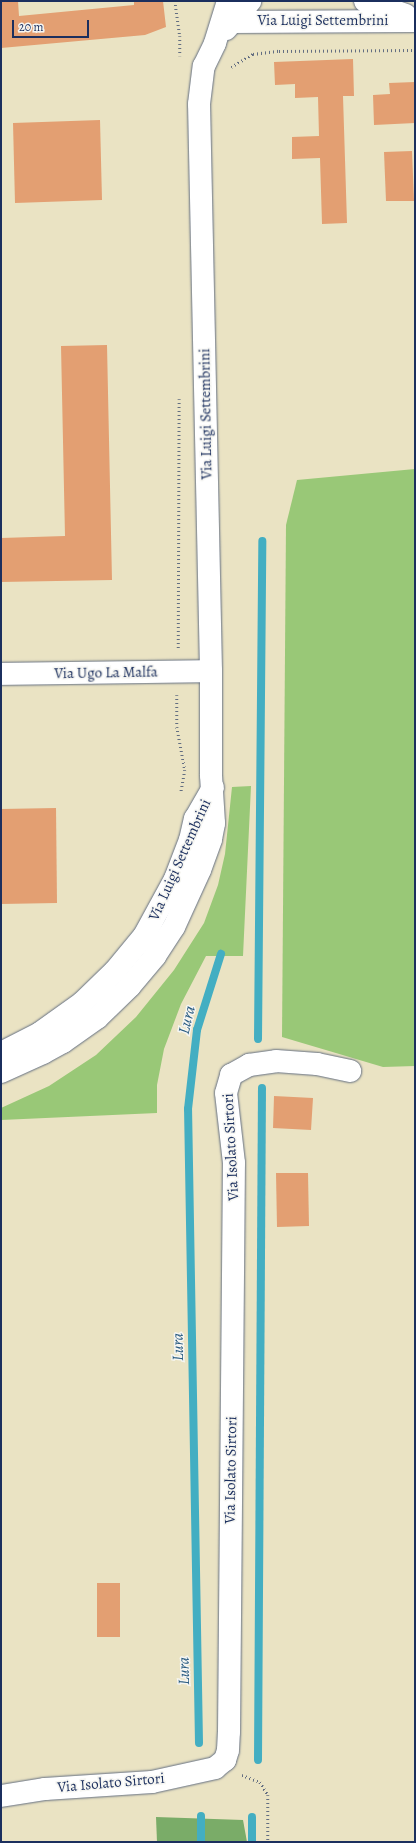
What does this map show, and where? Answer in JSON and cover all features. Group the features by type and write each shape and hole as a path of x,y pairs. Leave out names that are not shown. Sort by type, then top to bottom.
{"street":[{"name":"Via Luigi Settembrini","path":"1,1072 43,1053 97,1018 130,986 155,956 182,911 206,855 214,823 211,775 211,671 199,104 204,66 215,43 228,1"},
{"name":"Via Luigi Settembrini","path":"215,43 250,1"},
{"path":"365,1 415,18"},
{"name":"Via Luigi Settembrini","path":"231,22 415,21"},
{"name":"Via Ugo La Malfa","path":"1,674 211,671"},
{"name":"Via Luigi Settembrini","path":"1,1053 40,1034 82,1003 115,971 144,936 175,879 190,840 195,819 213,788"},
{"name":"Via Isolato Sirtori","path":"1,1796 45,1789 152,1782 215,1768 225,1760 228,1750 229,1732 234,1163 226,1093 231,1075 249,1065 276,1061 317,1064 350,1071"}],"path":[{"path":"229,68 253,54 272,52 415,50"},
{"path":"177,690 177,727 184,770 179,799"},
{"path":"215,1768 251,1777 260,1782 265,1788 268,1795 270,1809 268,1842"}],"green space":[{"path":"415,469 415,1066 383,1067 282,1037 286,525 297,480"},
{"path":"251,786 243,956 206,956 181,1004 164,1049 157,1085 157,1113 1,1120 1,1108 49,1086 96,1055 136,1017 174,970 204,923 218,885 225,854 232,787"},
{"path":"156,1817 243,1820 247,1842 157,1842"}],"building":[{"path":"1,1 18,1 19,16 134,5 134,1 163,1 166,27 145,35 1,48"},
{"path":"353,59 354,96 343,96 347,223 322,224 320,158 292,159 292,137 319,136 318,97 295,98 295,84 275,85 274,62"},
{"path":"415,82 415,123 374,125 373,95 390,94 389,83"},
{"path":"100,120 102,200 15,203 13,123"},
{"path":"412,151 414,201 386,201 384,152"},
{"path":"107,345 112,580 1,582 1,538 65,536 61,346"},
{"path":"56,808 57,903 1,904 1,809"},
{"path":"274,1096 313,1098 311,1130 273,1128"},
{"path":"276,1173 308,1173 309,1226 277,1227"},
{"path":"97,1583 120,1583 120,1637 97,1637"}],"waterway":[{"path":"258,1039 262,541"},
{"name":"Lura","path":"199,1743 188,1109 197,1030 221,954"},
{"path":"258,1760 262,1088"},
{"name":"Lura","path":"201,1816 201,1842"},
{"path":"252,1817 252,1842"}]}
